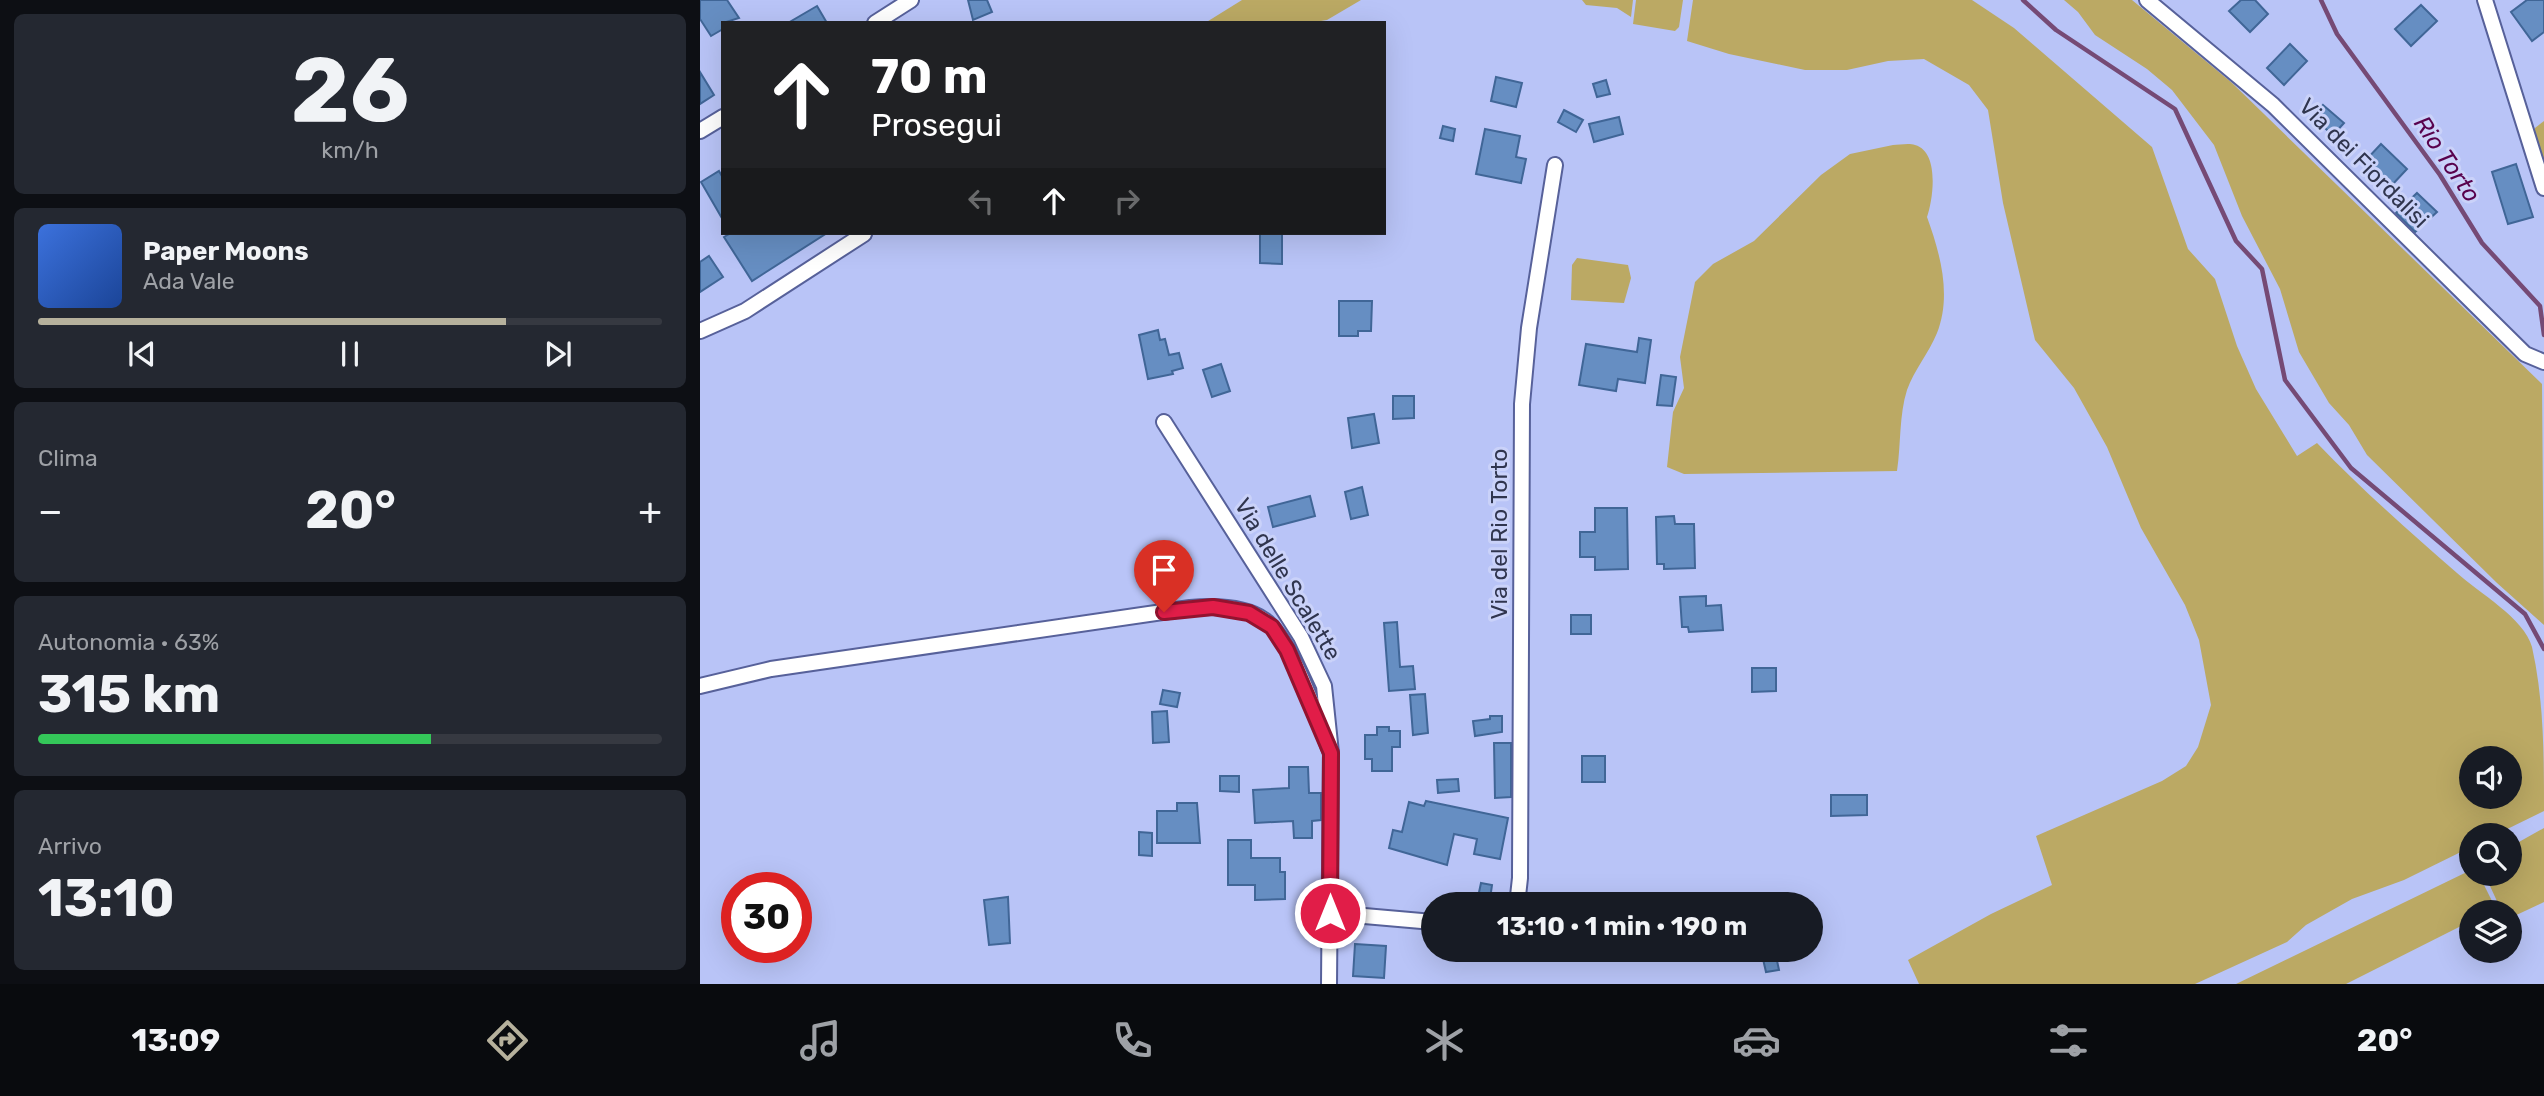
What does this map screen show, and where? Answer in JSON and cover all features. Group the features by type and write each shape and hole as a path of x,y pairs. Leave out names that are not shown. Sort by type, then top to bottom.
{"street":[{"path":"877,21 911,0"},
{"name":"Via dei Fiordalisi","path":"2147,0 2273,105 2525,354 2543,362"},
{"path":"2486,0 2544,188"},
{"path":"700,131 721,118"},
{"name":"Via del Rio Torto","path":"1518,892 1522,404 1529,328 1555,165"},
{"path":"700,331 746,311 862,235"},
{"name":"Via delle Scalette","path":"1164,422 1311,654 1326,695 1331,753 1328,984"},
{"path":"700,686 771,669 1190,608 1221,608 1255,615 1276,632 1287,650 1331,753"},
{"path":"1330,913 1421,921"}],"shaded area":[{"path":"1242,0 1361,0 1321,21 1208,21"},
{"path":"1582,0 1633,0 1631,17 1617,8 1586,5"},
{"path":"1636,0 1683,0 1679,27 1675,31 1633,24"},
{"path":"1693,0 1972,0 2014,28 2152,147 2188,249 2215,279 2237,346 2256,389 2297,456 2317,443 2403,526 2511,616 2527,636 2536,667 2541,708 2544,811 2520,823 2459,823 2459,853 2404,880 2352,899 2306,925 2287,942 2195,984 1919,984 1908,960 1991,914 2052,885 2036,836 2162,781 2186,766 2198,747 2211,705 2199,640 2185,605 2141,528 2107,447 2074,388 2035,340 2003,203 1988,110 1969,85 1924,59 1888,61 1847,70 1805,70 1729,54 1687,41"},
{"path":"2064,0 2132,0 2231,82 2542,384 2544,625 2497,583 2367,455 2349,425 2329,403 2299,352 2280,289 2242,216 2214,145 2172,90 2147,69 2095,35 2078,12"},
{"path":"2544,121 2544,168 2534,136 2535,128"},
{"path":"1893,145 1915,145 1923,149 1928,157 1933,177 1927,217 1940,260 1944,289 1944,304 1937,333 1910,383 1904,400 1897,471 1684,474 1667,467 1673,412 1684,388 1680,357 1695,282 1713,264 1754,241 1821,175 1850,154"},
{"path":"1577,258 1628,265 1631,278 1624,303 1571,300 1572,265"},
{"path":"2544,828 2544,902 2522,912 2522,900 2496,900 2490,886 2522,886 2522,840"},
{"path":"2459,876 2459,886 2484,886 2492,900 2459,900 2459,927 2346,984 2236,984"}],"building":[{"path":"700,0 727,0 739,18 721,21 721,30 711,36 700,19"},
{"path":"968,0 987,0 992,12 973,20"},
{"path":"2241,0 2255,0 2268,14 2250,32 2229,11"},
{"path":"2527,0 2544,0 2544,32 2532,41 2511,12"},
{"path":"2421,5 2437,21 2411,46 2395,29"},
{"path":"817,6 826,21 791,21"},
{"path":"2290,44 2307,61 2284,85 2267,68"},
{"path":"700,72 714,95 700,104"},
{"path":"1496,77 1522,83 1516,107 1491,101"},
{"path":"1606,80 1610,94 1597,97 1593,84"},
{"path":"2323,105 2344,123 2333,135 2312,117"},
{"path":"1564,110 1583,120 1576,132 1558,122"},
{"path":"1619,117 1623,134 1594,142 1589,124"},
{"path":"1443,126 1455,129 1453,141 1440,138"},
{"path":"1485,129 1520,136 1516,157 1526,159 1521,183 1476,174"},
{"path":"2381,144 2407,169 2391,186 2365,161"},
{"path":"2516,164 2533,217 2508,224 2492,172"},
{"path":"719,171 721,217 701,182"},
{"path":"2417,193 2437,212 2415,232 2396,213"},
{"path":"728,235 824,235 752,281 724,237"},
{"path":"1260,235 1282,235 1282,264 1260,263"},
{"path":"709,256 723,277 700,292 700,262"},
{"path":"1339,301 1372,301 1371,331 1358,331 1358,336 1339,336"},
{"path":"1158,330 1160,340 1165,339 1169,355 1179,353 1183,368 1172,371 1173,374 1148,379 1139,335"},
{"path":"1639,338 1651,340 1645,383 1618,379 1616,391 1579,385 1586,344 1637,352"},
{"path":"1221,364 1230,391 1212,397 1203,370"},
{"path":"1661,375 1676,377 1672,406 1657,405"},
{"path":"1393,396 1414,396 1414,418 1393,419"},
{"path":"1374,414 1379,443 1352,448 1348,418"},
{"path":"1362,487 1368,515 1351,519 1345,492"},
{"path":"1310,496 1315,516 1273,527 1268,507"},
{"path":"1595,508 1627,508 1628,569 1595,570 1595,557 1580,557 1580,532 1595,532"},
{"path":"1674,516 1675,524 1694,524 1695,568 1664,569 1664,564 1657,564 1656,517"},
{"path":"1706,596 1706,606 1721,605 1723,630 1689,632 1688,627 1682,627 1680,597"},
{"path":"1571,615 1591,615 1591,634 1571,634"},
{"path":"1397,622 1400,667 1413,666 1415,689 1389,691 1384,623"},
{"path":"1752,668 1776,668 1776,691 1752,692"},
{"path":"1163,690 1180,693 1177,707 1160,704"},
{"path":"1425,694 1428,733 1413,735 1410,695"},
{"path":"1167,711 1169,742 1153,743 1152,712"},
{"path":"1490,716 1502,716 1502,732 1475,736 1473,721 1490,719"},
{"path":"1377,727 1400,731 1400,747 1392,747 1392,771 1372,771 1372,759 1365,759 1365,735 1377,735"},
{"path":"1494,743 1511,743 1511,797 1495,798"},
{"path":"1582,756 1605,756 1605,782 1582,782"},
{"path":"1289,767 1308,767 1309,793 1321,793 1321,820 1312,821 1312,838 1294,838 1293,821 1255,823 1253,790 1289,788"},
{"path":"1220,776 1239,776 1239,792 1220,791"},
{"path":"1458,779 1459,791 1438,793 1437,780"},
{"path":"1831,795 1867,795 1867,815 1831,816"},
{"path":"1426,801 1508,818 1500,859 1474,854 1477,839 1454,834 1447,865 1389,848 1393,830 1402,832 1409,802 1424,806"},
{"path":"1177,803 1197,803 1200,843 1157,843 1157,811 1177,811"},
{"path":"1139,832 1152,833 1152,856 1139,855"},
{"path":"1228,840 1251,840 1251,858 1280,858 1280,872 1285,872 1285,899 1255,900 1255,885 1228,885"},
{"path":"1481,883 1492,885 1491,892 1479,892"},
{"path":"1008,897 1010,943 989,945 984,900"},
{"path":"1355,944 1386,946 1384,978 1353,976"},
{"path":"1764,962 1777,962 1779,970 1766,972"}],"waterway":[{"path":"2023,0 2056,30 2175,109 2236,241 2262,269 2285,380 2351,468 2525,614 2544,649"},
{"name":"Rio Torto","path":"2321,0 2337,34 2440,175 2482,243 2540,306 2544,335"}],"route":[{"path":"1164,612 1213,607 1249,613 1264,619 1287,650 1331,753 1330,913"}]}
